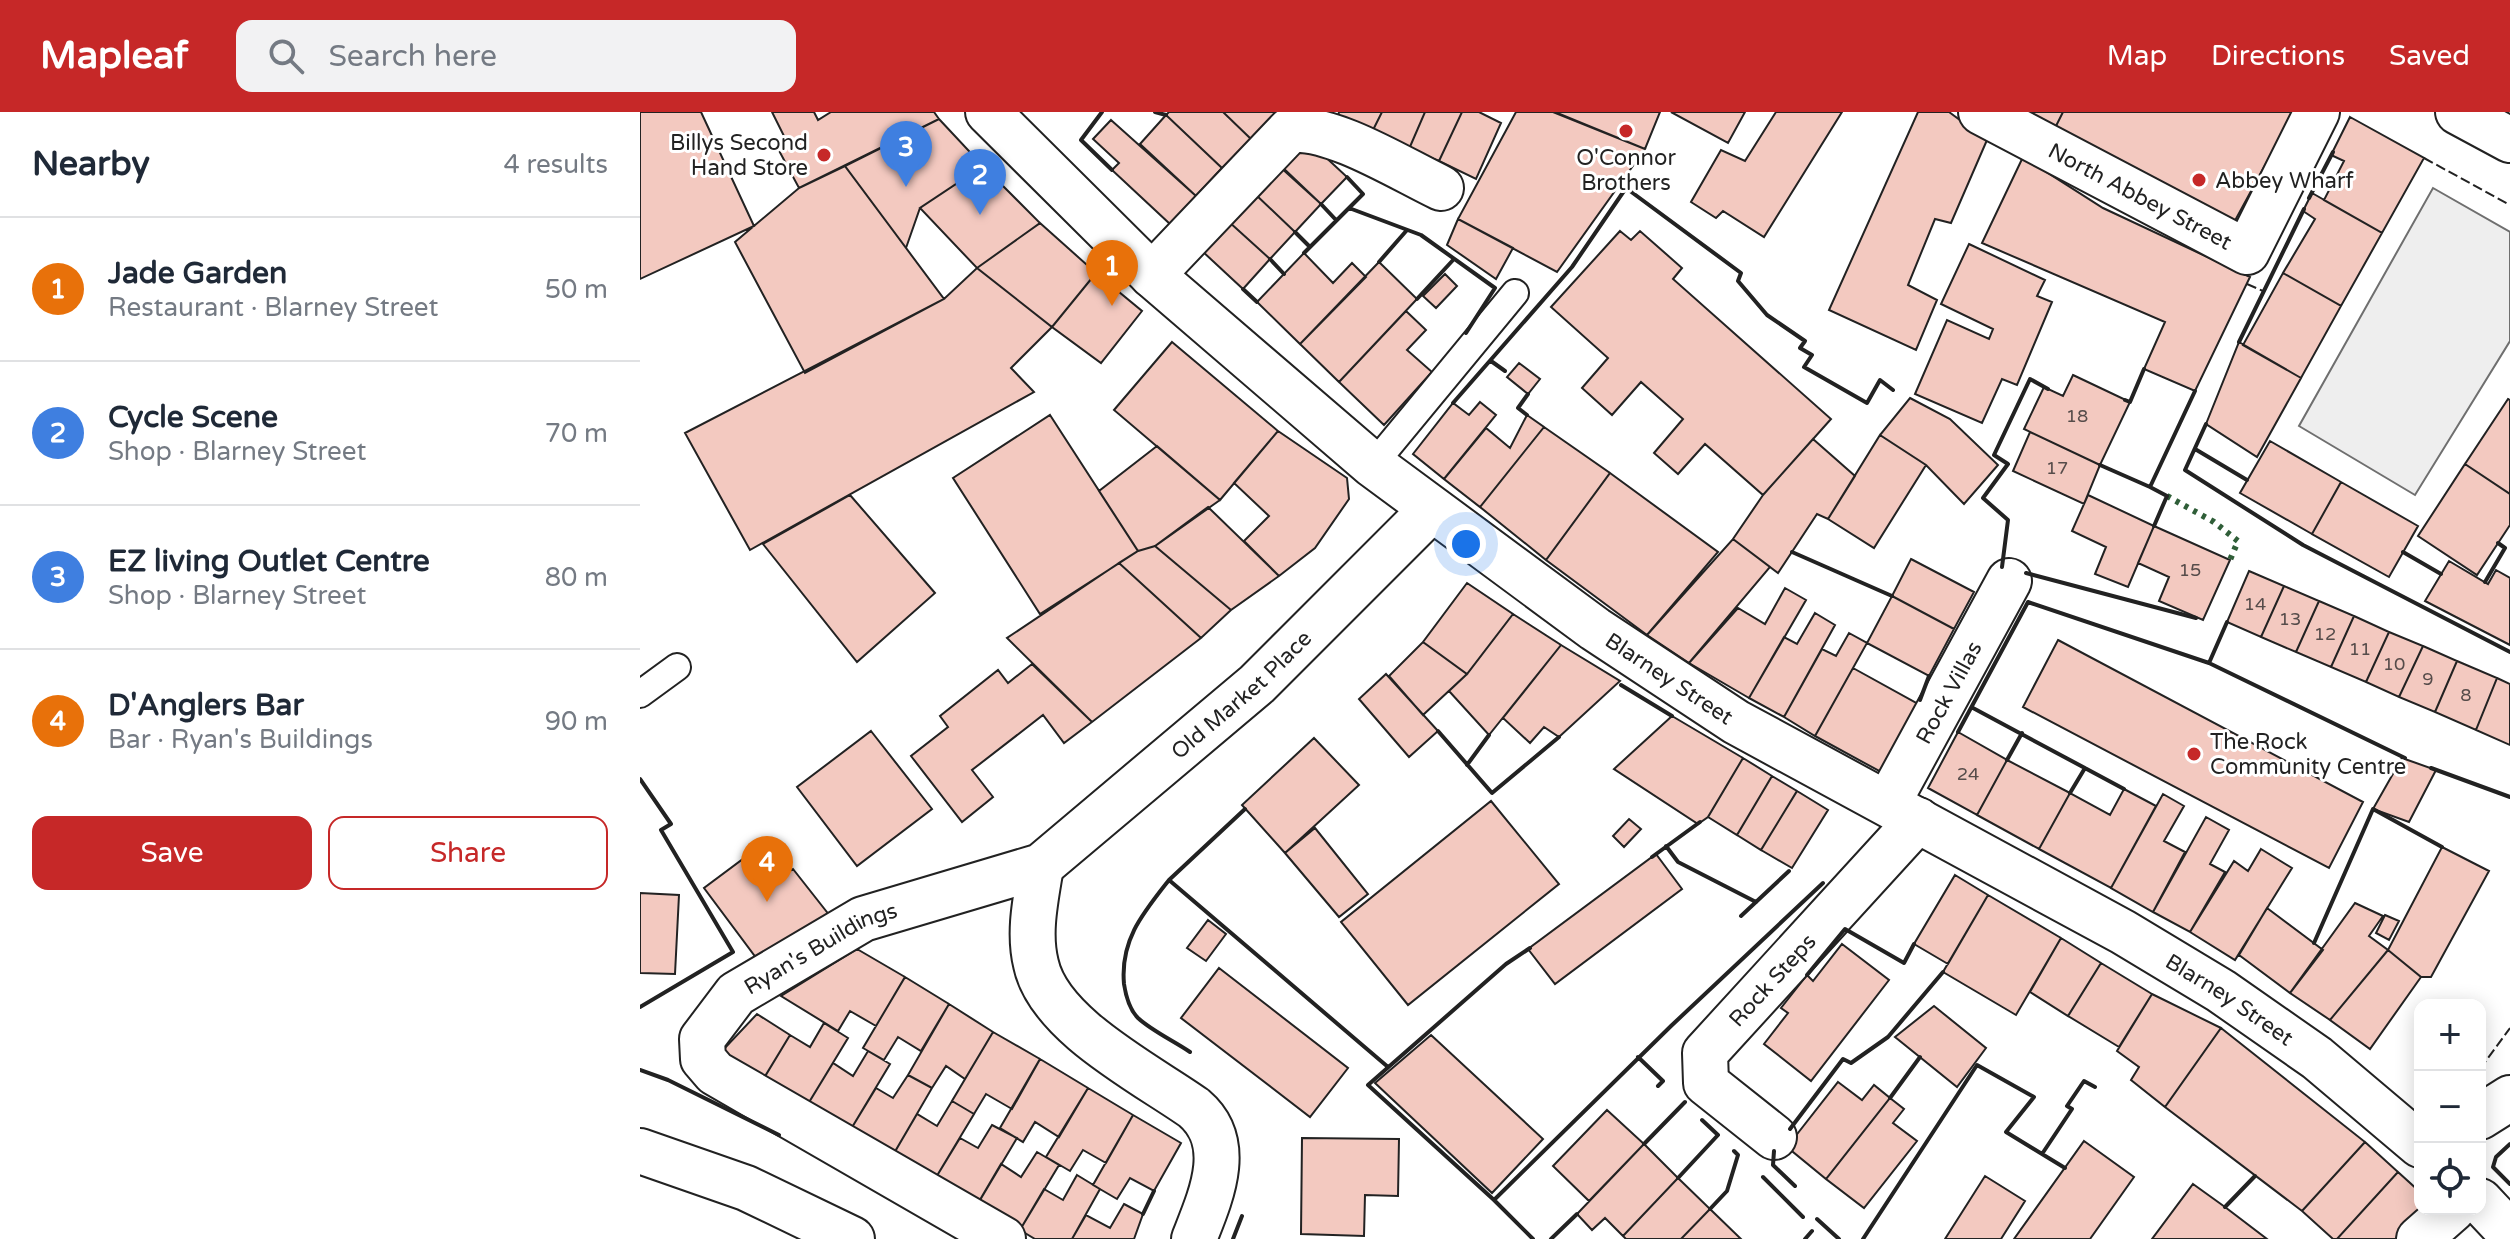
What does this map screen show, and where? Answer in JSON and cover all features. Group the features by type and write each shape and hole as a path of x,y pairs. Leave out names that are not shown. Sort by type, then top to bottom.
{"street":[{"name":"Blarney Street","path":"988,112 1152,275 1373,465 1431,510 1664,676 1736,722 2123,932 2221,991 2317,1058 2418,1143"},
{"name":"North Abbey Street","path":"1981,112 2247,252 2317,112"},
{"path":"2458,112 2510,140"},
{"path":"1152,275 1290,130 1304,128 1325,134 1441,188"},
{"name":"Old Market Place","path":"1041,866 1257,684 1431,510"},
{"name":"Rock Villas","path":"1903,812 2009,581"},
{"name":"Rock Steps","path":"1774,1137 1706,1083 1705,1053 1903,812"},
{"path":"1041,866 1032,930 1036,966 1047,991 1064,1013 1086,1033 1208,1120 1219,1154 1194,1239"},
{"name":"Ryan's Buildings","path":"1003,1239 715,1073 703,1059 702,1039 736,994 863,919 1041,866"},
{"path":"2486,1113 2510,1098"},
{"path":"640,1151 746,1188 852,1239"},
{"path":"2486,1207 2510,1233"},
{"path":"2419,1239 2446,1215"}],"lane":[{"path":"1373,465 1515,293"},
{"path":"640,694 677,667"}],"shaded area":[{"path":"2433,188 2510,232 2510,341 2415,495 2299,426"}],"building":[{"path":"640,112 701,112 754,226 640,279"},
{"name":"Billys Second Hand Store","path":"772,112 814,112 818,120 831,112 934,112 939,119 799,188 776,145 786,140"},
{"path":"1169,112 1223,112 1251,139 1222,168 1166,115"},
{"path":"1223,112 1277,112 1251,139"},
{"path":"1339,112 1382,112 1372,132 1338,116"},
{"path":"1382,112 1425,112 1409,149 1372,132"},
{"path":"1425,112 1462,112 1439,161 1409,149"},
{"path":"1462,112 1479,112 1501,123 1476,179 1439,161"},
{"path":"1516,112 1553,112 1645,149 1557,272 1458,219"},
{"name":"O'Connor Brothers","path":"1555,112 1660,112 1645,149"},
{"path":"1671,112 1745,112 1728,143"},
{"path":"1776,112 1842,112 1764,237 1723,211 1716,218 1691,202 1721,150 1745,161"},
{"path":"1918,112 1949,112 1987,140 1951,223 1935,219 1908,285 1937,300 1916,350 1829,310"},
{"path":"2014,112 2063,112 2053,132"},
{"name":"Abbey Wharf","path":"2063,112 2294,112 2231,228 2053,132"},
{"path":"1166,115 1222,168 1196,196 1140,144"},
{"path":"2350,117 2424,158 2382,233 2324,200 2344,161 2331,155"},
{"path":"939,119 983,166 920,208 906,248 845,166"},
{"path":"1111,120 1196,196 1170,224 1112,170 1119,163 1093,139"},
{"path":"1305,138 1347,177 1321,204 1280,165"},
{"path":"2023,157 2103,208 2250,277 2195,391 2144,369 2165,322 1982,243"},
{"path":"845,166 944,299 805,373 735,242 799,188"},
{"path":"983,166 1040,223 977,268 920,208"},
{"path":"1279,166 1321,204 1295,232 1254,193"},
{"path":"1254,193 1295,232 1270,259 1228,221"},
{"path":"2312,193 2382,233 2341,306 2283,273 2315,219 2303,211"},
{"path":"1458,219 1513,248 1496,279 1447,245"},
{"path":"1228,221 1270,259 1243,289 1201,250"},
{"path":"1040,223 1096,273 1052,327 977,268"},
{"path":"1620,231 1631,240 1640,231 1682,268 1673,279 1831,419 1763,495 1705,444 1678,474 1654,453 1683,419 1641,382 1612,415 1582,388 1608,358 1551,307"},
{"path":"1969,244 2045,280 2037,296 2052,302 2017,385 2002,379 1982,423 1915,394 1947,320 1989,339 1993,329 1941,304"},
{"path":"1304,253 1333,283 1352,263 1366,277 1300,344 1257,302"},
{"path":"1379,262 1417,299 1339,382 1300,344"},
{"path":"977,268 1052,327 1011,368 1034,392 750,550 685,433 944,299"},
{"path":"1096,273 1142,311 1101,363 1052,327"},
{"path":"2283,273 2341,306 2301,378 2243,345"},
{"path":"1445,274 1457,286 1436,308 1423,296"},
{"path":"1406,311 1426,330 1407,350 1432,372 1384,425 1339,382"},
{"path":"1172,342 1278,431 1220,500 1114,410"},
{"path":"2239,342 2301,378 2257,457 2206,424"},
{"path":"1519,363 1540,379 1528,394 1507,377"},
{"path":"2073,375 2130,402 2100,465 2024,429 2044,387 2063,396"},
{"path":"1910,398 1950,419 1998,465 1964,504 1926,465 1880,435"},
{"path":"2510,400 2510,494 2465,464"},
{"path":"1480,402 1496,415 1444,479 1413,454 1453,403 1469,415"},
{"path":"1050,415 1138,551 1040,614 953,478"},
{"path":"1527,415 1544,427 1480,507 1444,479 1486,428 1510,448"},
{"path":"1544,427 1610,473 1546,560 1480,507"},
{"path":"1278,431 1347,478 1349,499 1315,548 1279,576 1244,541 1269,516 1234,483"},
{"path":"2030,432 2100,465 2084,504 2013,471"},
{"path":"1880,435 1926,465 1874,548 1828,519"},
{"path":"1813,439 1855,476 1828,519 1817,514 1778,573 1733,539 1763,495"},
{"path":"2270,441 2341,482 2312,534 2240,493"},
{"path":"1157,446 1220,500 1155,546 1138,551 1099,491"},
{"path":"2465,464 2510,494 2510,525 2477,575 2418,536"},
{"path":"1610,473 1718,552 1647,635 1546,560"},
{"path":"2341,482 2418,526 2389,577 2312,534"},
{"path":"850,495 935,593 857,662 763,544"},
{"path":"2088,495 2154,526 2128,587 2095,574 2106,547 2072,531"},
{"path":"1208,507 1279,576 1231,610 1155,546"},
{"path":"2154,526 2230,560 2203,620 2159,601 2169,577 2138,563"},
{"path":"1733,539 1770,567 1689,663 1647,635"},
{"path":"1155,546 1231,610 1201,638 1119,563 1138,551"},
{"path":"1911,559 1974,592 1954,629 1892,596"},
{"path":"2449,561 2488,584 2496,570 2510,578 2510,645 2425,601"},
{"path":"1119,563 1201,638 1092,722 1007,638"},
{"path":"2249,571 2284,586 2261,637 2227,622"},
{"path":"1467,583 1513,614 1467,674 1423,642"},
{"path":"2284,586 2319,601 2296,652 2261,637"},
{"path":"1785,588 1806,600 1749,698 1689,663 1738,608 1765,624"},
{"path":"1892,596 1954,629 1929,676 1867,643"},
{"path":"2319,601 2354,616 2331,667 2296,652"},
{"path":"1815,613 1835,625 1784,717 1749,698 1784,637 1797,644"},
{"path":"1513,614 1561,645 1489,735 1449,691 1467,674"},
{"path":"2354,616 2389,632 2366,682 2331,667"},
{"path":"2389,632 2423,646 2399,697 2366,682"},
{"path":"1849,633 1867,643 1815,736 1784,717 1822,649 1836,656"},
{"name":"The Rock Community Centre","path":"2058,640 2363,802 2329,868 2023,707"},
{"path":"1423,642 1467,674 1423,715 1389,676"},
{"path":"1561,645 1620,681 1559,737 1544,727 1530,743 1503,718"},
{"path":"2423,646 2457,661 2435,712 2399,697"},
{"path":"2457,661 2497,678 2476,730 2435,712"},
{"path":"1032,664 1092,722 1064,743 1043,715 972,770 993,797 962,822 911,756 948,727 940,716 998,670 1008,683"},
{"path":"1853,668 1918,704 1881,772 1815,736"},
{"path":"1386,674 1438,731 1409,757 1359,699"},
{"path":"2497,678 2510,684 2510,745 2476,730"},
{"path":"1672,716 1743,758 1708,817 1698,824 1614,769"},
{"path":"871,731 932,809 857,866 797,787"},
{"path":"1958,732 2007,760 1977,815 1928,788"},
{"path":"1314,738 1359,785 1285,853 1242,805"},
{"path":"1743,758 1772,776 1737,835 1708,817"},
{"path":"2402,758 2436,770 2409,822 2373,809"},
{"path":"2007,760 2070,793 2039,849 1977,815"},
{"path":"1772,776 1797,791 1761,850 1737,835"},
{"path":"2124,789 2156,806 2111,888 2039,849 2070,793 2110,815"},
{"path":"1797,791 1828,810 1792,868 1761,850"},
{"path":"2163,794 2184,806 2164,841 2185,852 2153,912 2111,888"},
{"path":"1491,801 1559,884 1408,1005 1341,922"},
{"path":"2206,817 2229,830 2210,864 2225,872 2190,932 2153,912"},
{"path":"1629,819 1641,829 1624,847 1613,836"},
{"path":"1315,828 1368,894 1339,917 1285,853"},
{"path":"2442,847 2489,871 2431,977 2421,977 2388,950"},
{"path":"2261,849 2292,868 2235,960 2190,932 2234,861 2248,871"},
{"path":"755,850 777,880 793,869 830,916 763,967 704,888"},
{"path":"1656,854 1682,889 1555,984 1528,949"},
{"path":"1955,875 1988,895 1948,964 1914,944"},
{"path":"640,893 679,895 675,974 640,973"},
{"path":"1988,895 2061,938 2016,1015 1943,972"},
{"path":"2355,903 2383,916 2369,936 2388,950 2330,1020 2290,993"},
{"path":"2267,908 2323,950 2290,993 2239,955"},
{"path":"2385,915 2399,921 2389,940 2376,933"},
{"path":"1208,920 1226,934 1206,961 1187,948"},
{"path":"2061,938 2101,963 2068,1016 2030,992"},
{"path":"1842,944 1889,980 1811,1081 1764,1044 1788,1013 1781,1008 1807,975 1813,981"},
{"path":"857,949 905,977 876,1026 850,1011 838,1031 781,996"},
{"path":"2388,950 2421,977 2370,1049 2330,1020"},
{"path":"2101,963 2152,994 2119,1047 2068,1016"},
{"path":"1219,968 1348,1068 1310,1117 1181,1018"},
{"path":"905,977 949,1004 921,1051 898,1037 884,1060 863,1048"},
{"path":"2152,994 2221,1028 2165,1107 2131,1080 2139,1067 2117,1051"},
{"path":"949,1004 993,1032 965,1079 946,1066 932,1088 908,1075"},
{"path":"1934,1006 1986,1048 1957,1087 1895,1037"},
{"path":"757,1014 790,1035 764,1078 722,1051"},
{"path":"824,1023 848,1038 808,1104 764,1078 790,1035 810,1047"},
{"path":"2221,1028 2365,1142 2302,1211 2165,1107"},
{"path":"993,1032 1040,1059 1012,1109 986,1094 974,1114 952,1101"},
{"path":"1431,1035 1543,1139 1492,1193 1375,1083"},
{"path":"868,1051 890,1064 851,1129 808,1104 833,1063 853,1076"},
{"path":"1040,1059 1088,1088 1059,1137 1035,1122 1023,1142 1000,1128"},
{"path":"908,1075 932,1088 893,1155 851,1129 876,1088 893,1098"},
{"path":"1838,1082 1862,1100 1874,1085 1890,1098 1826,1179 1787,1147"},
{"path":"1088,1088 1133,1115 1106,1163 1083,1150 1070,1171 1046,1157"},
{"path":"1890,1098 1904,1109 1893,1123 1917,1141 1864,1208 1826,1179"},
{"path":"952,1101 974,1114 935,1179 893,1155 917,1114 937,1126"},
{"path":"1607,1110 1644,1144 1589,1201 1553,1166"},
{"path":"1133,1115 1181,1143 1154,1191 1130,1178 1117,1199 1093,1185"},
{"path":"992,1125 1017,1138 977,1205 935,1179 960,1138 978,1148"},
{"path":"1302,1138 1399,1139 1398,1196 1365,1195 1364,1236 1301,1234"},
{"path":"2084,1141 2134,1177 2090,1239 2014,1239"},
{"path":"2365,1142 2398,1172 2337,1239 2333,1239 2302,1211"},
{"path":"1644,1144 1678,1178 1623,1236 1605,1218 1592,1230 1577,1214"},
{"path":"1037,1152 1059,1165 1020,1230 977,1205 1001,1164 1021,1177"},
{"path":"2398,1172 2414,1187 2414,1215 2424,1215 2396,1239 2337,1239"},
{"path":"1077,1175 1100,1189 1072,1239 1035,1239 1020,1230 1044,1189 1063,1200"},
{"path":"1985,1176 2025,1201 2001,1239 1945,1239"},
{"path":"1678,1178 1710,1209 1681,1239 1626,1239 1623,1236"},
{"path":"2193,1184 2225,1207 2267,1239 2152,1239"},
{"path":"1124,1204 1143,1214 1134,1239 1072,1239 1086,1215 1110,1228"},
{"path":"1710,1209 1741,1239 1681,1239"}],"hedge":[{"path":"2167,496 2214,522 2238,541 2230,560"}],"fence":[{"path":"2424,158 2510,205"},
{"path":"2247,284 2263,291"},
{"path":"2486,1061 2510,1028"}],"wall":[{"path":"1102,112 1081,140 1112,170"},
{"path":"1155,112 1166,115"},
{"path":"2309,198 2333,152"},
{"path":"1347,177 1363,194 1349,208"},
{"path":"1453,403 1572,267 1626,188 1741,273 1738,281 1767,315 1805,341 1800,348 1812,355 1804,367 1867,403 1880,380 1893,390"},
{"path":"1321,204 1336,220"},
{"path":"1304,253 1349,208 1421,235 1495,288 1466,333"},
{"path":"2239,342 2304,209"},
{"path":"1379,262 1407,230"},
{"path":"1295,232 1310,247"},
{"path":"1270,259 1284,274"},
{"path":"1417,299 1454,259"},
{"path":"1243,289 1257,302"},
{"path":"1491,361 1505,371"},
{"path":"2125,400 2130,402 2144,369"},
{"path":"2002,567 2008,520 1983,498 2008,464 1994,455 2030,379 2048,389"},
{"path":"2100,465 2150,487 2195,391"},
{"path":"1527,415 1518,408 1528,394"},
{"path":"2206,424 2185,470 2303,545 2510,652"},
{"path":"2195,449 2247,480"},
{"path":"2150,487 2167,496 2154,526"},
{"path":"2485,582 2505,548 2498,543"},
{"path":"1792,552 1892,596"},
{"path":"2403,552 2441,574"},
{"path":"2026,573 2196,618"},
{"path":"1958,732 2028,602 2209,663 2405,758"},
{"path":"2209,663 2227,622"},
{"path":"1920,700 1929,676"},
{"path":"1621,685 1672,716"},
{"path":"1973,708 2124,789"},
{"path":"1438,731 1492,793 1559,737"},
{"path":"2007,760 2022,733"},
{"path":"1467,765 1489,735"},
{"path":"2070,793 2085,768"},
{"path":"2431,768 2510,797"},
{"path":"640,779 671,824 661,830 733,952 640,1007"},
{"path":"1245,809 1169,880 1388,1067"},
{"path":"2314,943 2373,809 2442,847"},
{"path":"1652,857 1700,822"},
{"path":"1666,846 1678,862 1756,902"},
{"path":"1741,916 1789,871"},
{"path":"1169,880 1135,928 1126,954 1124,984 1128,1002 1138,1018 1190,1052"},
{"path":"1530,948 1506,964 1368,1085 1494,1200 1671,1026 1823,883"},
{"path":"1807,975 1845,929 1904,963 1914,944"},
{"path":"1790,1129 1843,1059 1851,1063 1888,1037 1943,972"},
{"path":"1638,1057 1663,1081 1658,1086"},
{"path":"1890,1098 1920,1057"},
{"path":"1863,1239 1977,1065 2034,1097 2006,1132 2065,1168"},
{"path":"640,1070 668,1080 779,1135"},
{"path":"2042,1154 2072,1109 2067,1106 2084,1081 2095,1087"},
{"path":"1644,1144 1685,1102"},
{"path":"1678,1178 1718,1135 1702,1120"},
{"path":"2510,1144 2496,1157 2493,1167 2510,1184"},
{"path":"1710,1209 1727,1191 1738,1155 1734,1151"},
{"path":"1774,1151 1773,1165 1795,1186"},
{"path":"2225,1207 2255,1176"},
{"path":"1763,1177 1803,1217"},
{"path":"1143,1214 1154,1191"},
{"path":"1494,1200 1533,1239"},
{"path":"1551,1239 1577,1214"},
{"path":"1233,1239 1242,1216"},
{"path":"1817,1219 1839,1239"},
{"path":"1805,1239 1812,1231"}],"place":[{"name":"O'Connor Brothers","path":"1626,131"},
{"name":"Billys Second Hand Store","path":"824,155"},
{"name":"Abbey Wharf","path":"2199,180"},
{"name":"EZ living Outlet Centre","path":"906,187"},
{"name":"Cycle Scene","path":"980,215"},
{"name":"Jade Garden","path":"1112,306"},
{"name":"The Rock Community Centre","path":"2194,754"},
{"name":"D'Anglers Bar","path":"767,902"}]}
